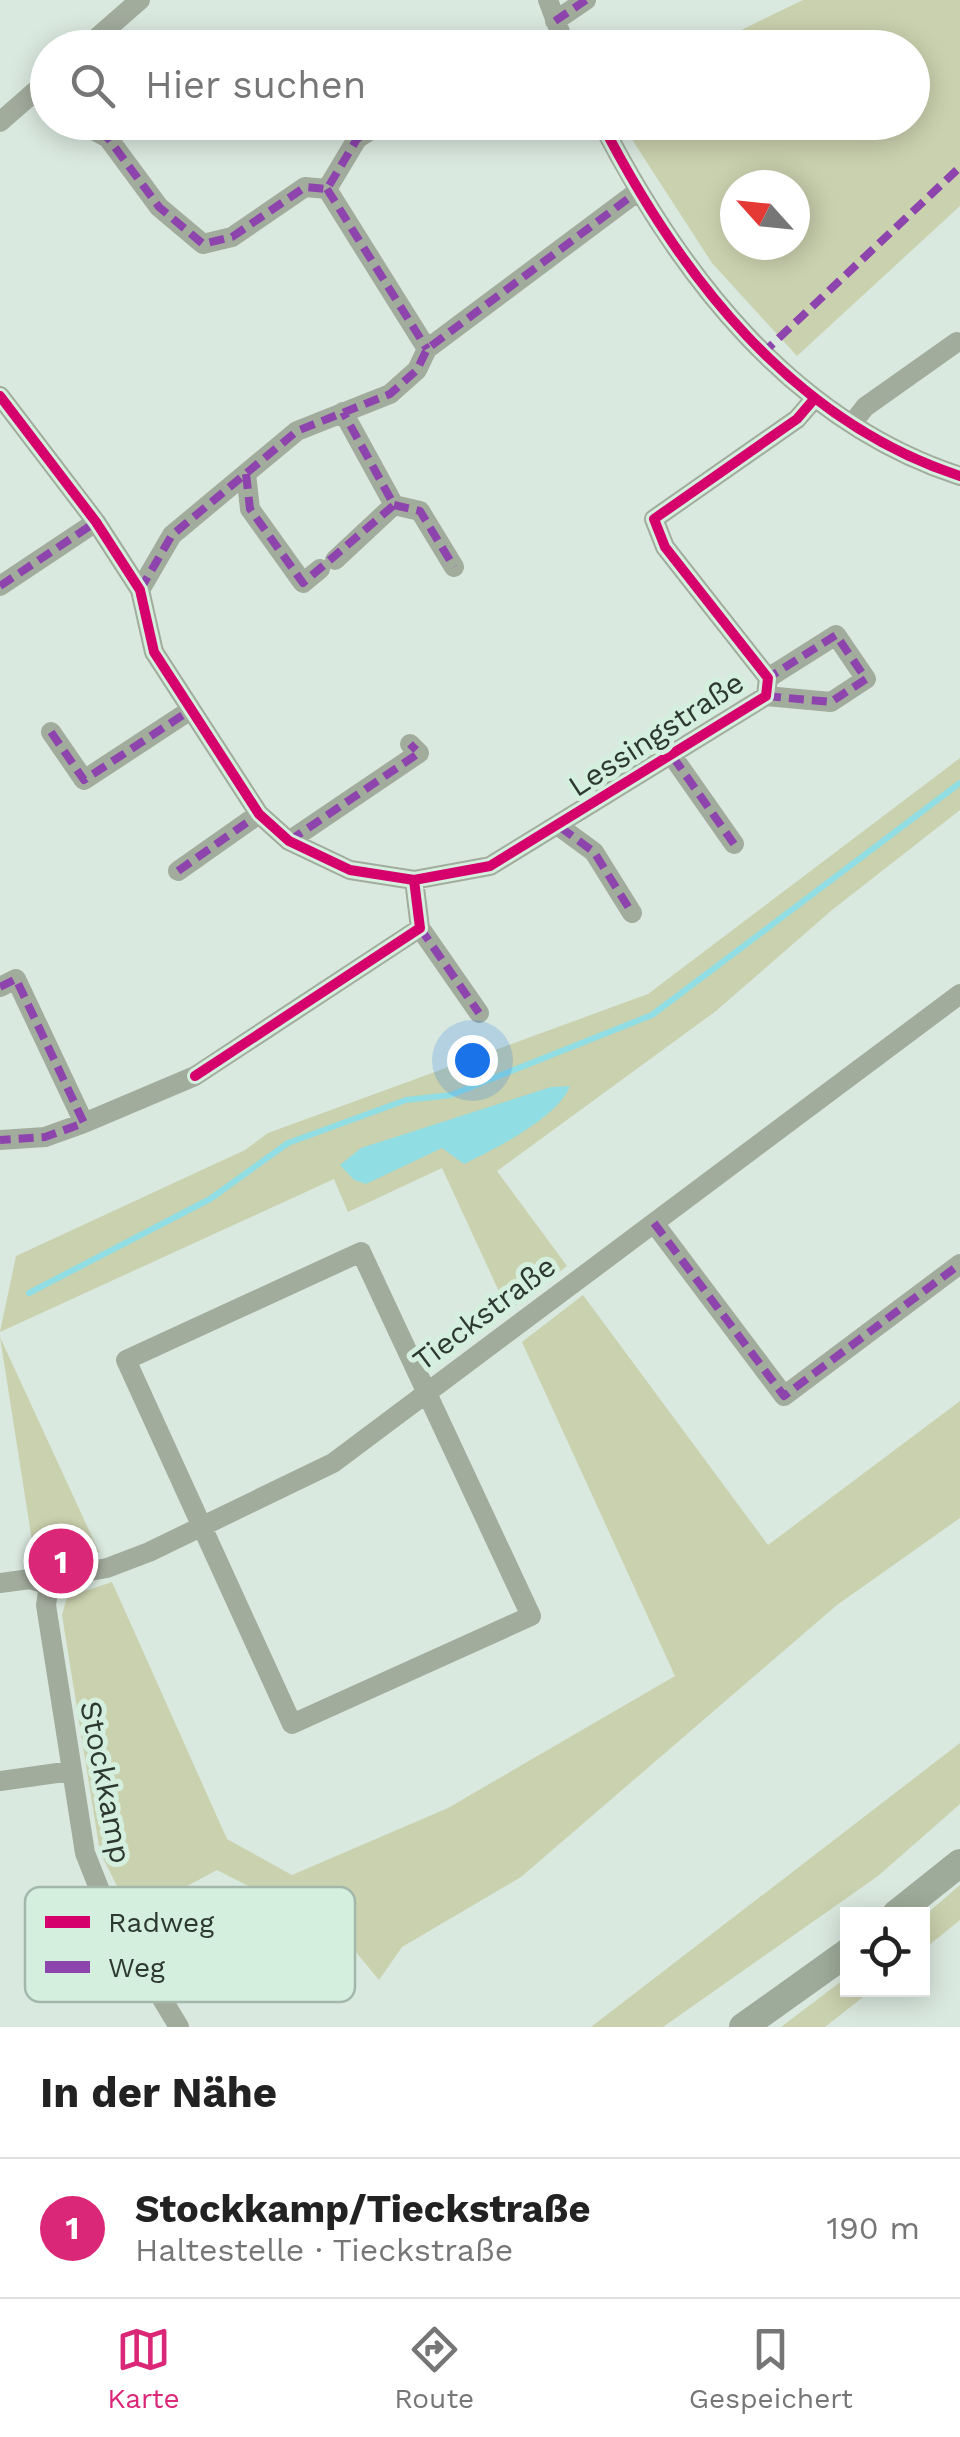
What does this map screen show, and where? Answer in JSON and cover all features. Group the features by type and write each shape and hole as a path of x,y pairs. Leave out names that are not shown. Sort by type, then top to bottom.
{"main road":[{"path":"905,1907 960,1863"},
{"path":"743,2027 840,1958"}],"street":[{"path":"106,30 140,0"},
{"path":"548,0 558,30"},
{"path":"554,21 586,0"},
{"path":"0,122 30,99"},
{"path":"109,140 159,207 203,244 232,237 305,187 327,188"},
{"path":"327,188 356,140"},
{"path":"610,140 637,192 723,311 762,354 852,424 960,476"},
{"path":"327,188 427,349"},
{"path":"140,590 172,534 297,431 390,394 418,370 427,349 637,192"},
{"path":"852,424 865,407 957,342"},
{"name":"Lessingstraße","path":"0,396 96,522 140,590 154,652 259,814 289,841 350,870 414,880 490,866 673,757 767,687 665,547 654,519 797,419 815,398"},
{"path":"343,412 394,505 420,511 454,567"},
{"path":"246,474 250,509 302,584 394,505"},
{"path":"0,586 96,522"},
{"path":"51,732 84,780 189,710"},
{"path":"289,841 419,753 410,744"},
{"name":"Lessingstraße","path":"673,757 734,844"},
{"path":"178,871 259,814"},
{"name":"Lessingstraße","path":"560,827 594,852 632,913"},
{"path":"414,880 420,928 480,1013"},
{"path":"0,1140 45,1137 196,1076 420,928"},
{"path":"0,987 16,979 84,1123"},
{"name":"Tieckstraße","path":"0,1583 30,1579 49,1586 62,1576 135,1557 312,1476 960,994"},
{"path":"654,1222 784,1396 960,1264"},
{"path":"361,1252 429,1391 531,1616 292,1724 126,1360 361,1252"},
{"name":"Stockkamp","path":"49,1586 46,1604 71,1771 98,1887"},
{"path":"0,1781 71,1771"},
{"name":"Stockkamp","path":"164,2002 179,2027"}],"green space":[{"path":"803,0 960,0 960,206 797,356 712,263 633,141 930,140 930,30 741,30"},
{"path":"960,758 960,810 832,910 716,1011 497,1171 567,1266 508,1311 442,1168 348,1212 334,1179 0,1332 16,1256 245,1150 268,1133 648,994"},
{"path":"583,1295 768,1545 960,1401 960,1518 837,1605 521,1877 402,1947 379,1980 355,1951 355,1887 250,1887 217,1870 186,1887 118,1887 100,1852 62,1615 67,1597 112,1582 227,1839 292,1875 448,1808 675,1676 522,1342"},
{"path":"0,1337 99,1552 35,1560"},
{"path":"960,1743 960,1804 878,1876 663,2027 591,2027"},
{"path":"960,1885 960,1920 930,1944 930,1911"},
{"path":"840,1982 840,1997 863,1997 825,2027 781,2027"}],"water":[{"path":"570,1086 553,1110 539,1121 464,1164 442,1148 366,1184 354,1180 340,1165 361,1148 551,1087"}],"waterway":[{"path":"29,1293 210,1199 288,1143 406,1100 451,1095 652,1015 960,783"}],"marked path":[{"path":"555,21 586,0"},
{"path":"109,140 159,207 203,244 232,237 305,187 327,189 356,140"},
{"path":"762,354 960,167"},
{"path":"327,189 427,349"},
{"path":"140,590 172,535 297,431 390,394 417,370 427,349 637,192"},
{"path":"246,474 250,509 303,583 394,505 343,412"},
{"path":"394,505 420,511 454,567"},
{"path":"0,586 96,522"},
{"path":"766,696 831,702 866,679 836,635 768,678"},
{"path":"51,732 84,780 189,711"},
{"path":"289,841 419,753 410,744"},
{"path":"673,757 734,844"},
{"path":"178,871 259,814"},
{"path":"560,827 594,852 632,913"},
{"path":"420,928 479,1013"},
{"path":"0,987 16,979 84,1123 45,1137 0,1140"},
{"path":"654,1223 784,1396 960,1264"}],"cycle path":[{"path":"611,140 666,234 746,335 793,380 844,419 899,451 960,476"},
{"path":"0,396 96,522 140,590 154,652 259,814 289,841 350,870 414,880 490,866 766,696 768,678 665,547 654,519 797,419 815,398"},
{"path":"195,1076 420,928 414,880"}],"place":[{"name":"Stockkamp/Tieckstraße","path":"61,1561"}]}
